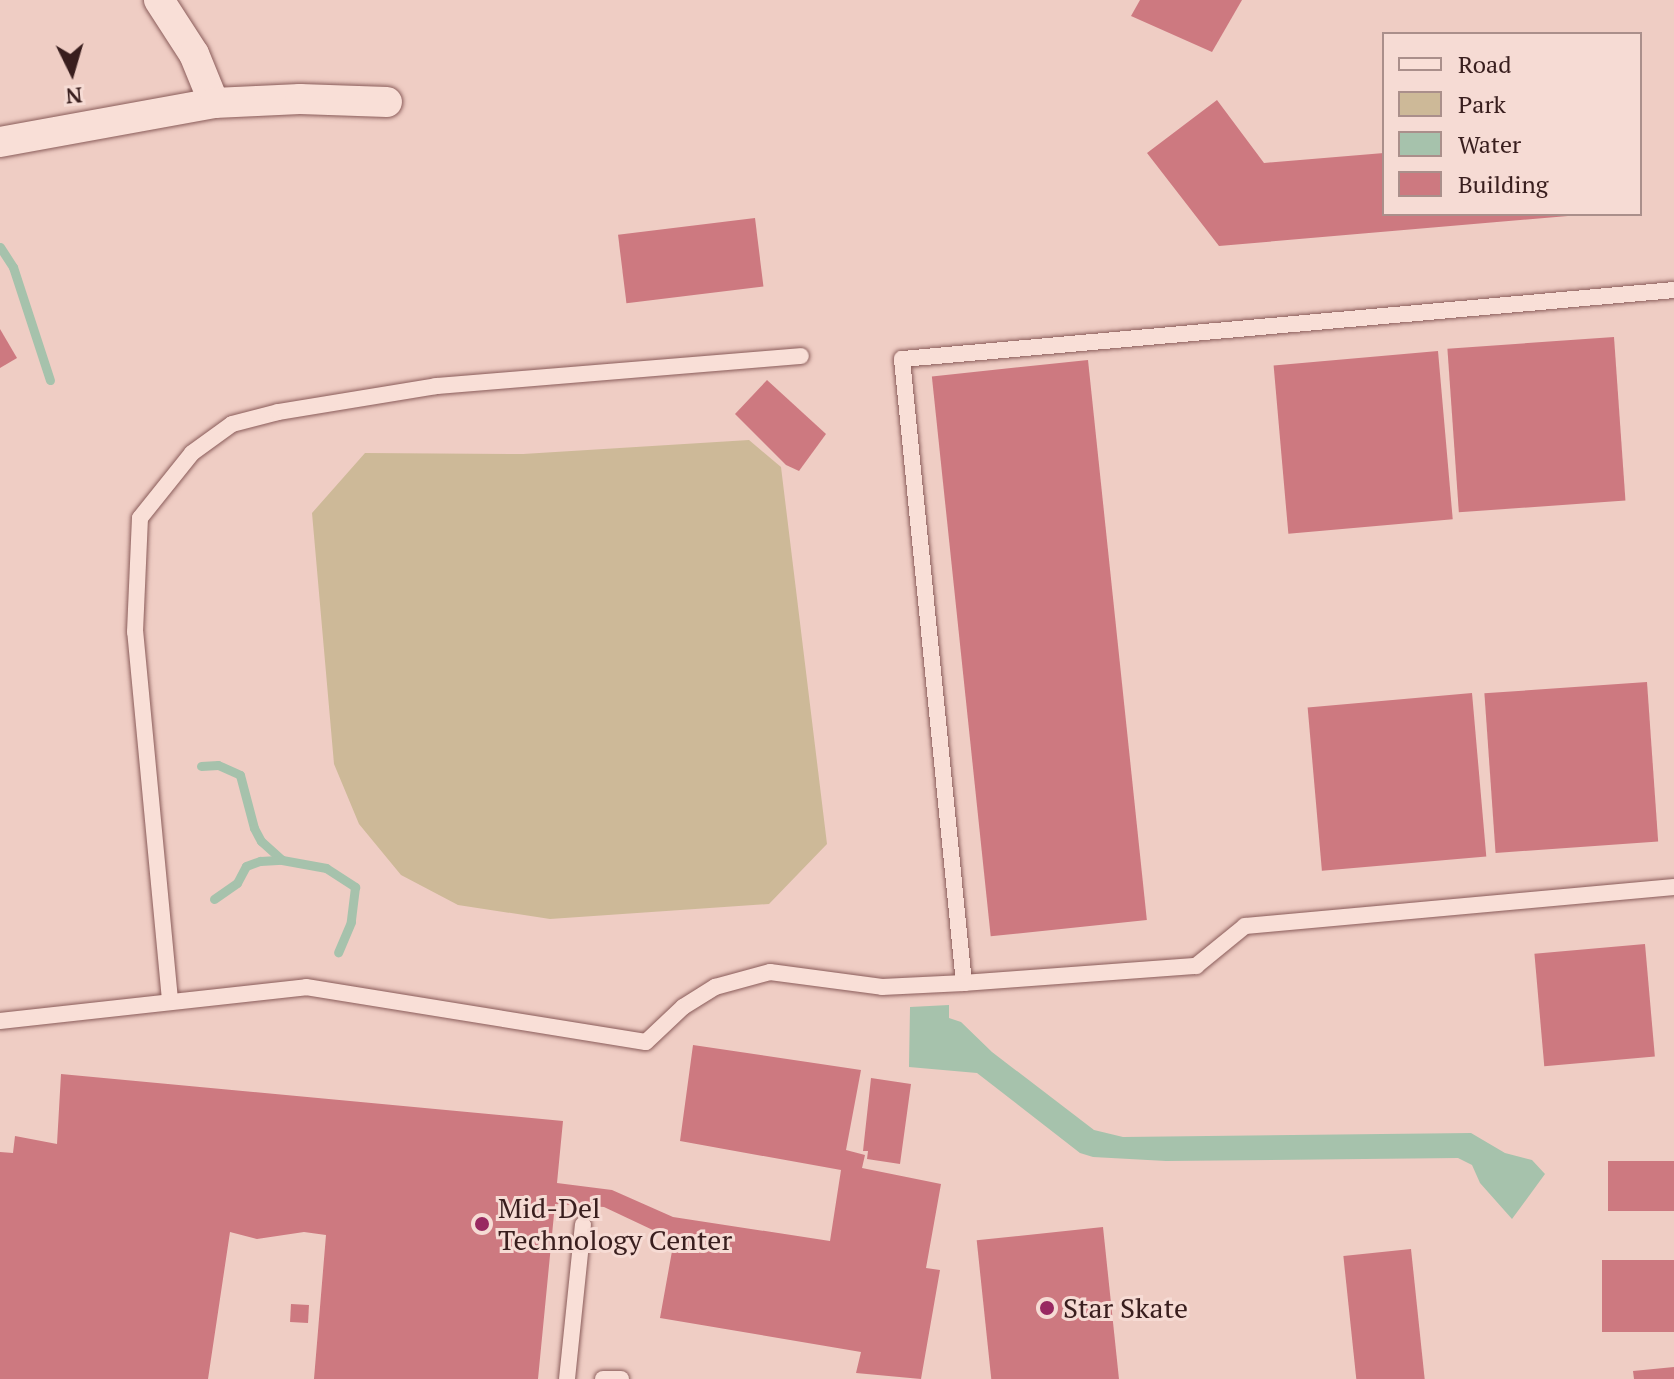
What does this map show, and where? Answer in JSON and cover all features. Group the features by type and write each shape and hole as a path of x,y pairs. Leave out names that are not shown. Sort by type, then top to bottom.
{"street":[{"path":"159,0 194,54 214,103"},
{"path":"0,142 214,103 300,99 387,102"}],"lane":[{"path":"964,983 902,359 1674,290"},
{"path":"170,1000 135,632 140,518 192,453 232,424 278,412 436,386 801,356"},
{"path":"0,1021 306,987 646,1042 683,1007 715,987 770,972 882,987 1196,966 1245,926 1674,887"},
{"path":"567,1379 583,1225"},
{"path":"603,1379 621,1379"}],"green space":[{"path":"749,440 781,467 827,844 769,904 550,919 458,905 401,875 359,824 334,764 312,513 365,453 523,454"}],"water":[{"path":"949,1005 949,1018 961,1022 992,1052 1094,1130 1123,1137 1471,1133 1505,1153 1532,1160 1545,1174 1512,1219 1480,1183 1472,1165 1458,1158 1166,1161 1093,1157 1080,1153 977,1073 909,1067 910,1007"}],"building":[{"path":"1140,0 1242,0 1212,52 1131,16"},
{"path":"1217,100 1264,163 1382,153 1382,216 1568,216 1219,246 1147,153"},
{"path":"755,218 763,286 626,303 618,235"},
{"path":"0,329 17,358 0,368"},
{"path":"1614,337 1625,501 1459,512 1447,349"},
{"path":"1438,351 1453,519 1288,534 1274,365"},
{"path":"1088,360 1147,920 991,936 932,376"},
{"path":"767,380 826,434 799,471 786,465 735,414"},
{"path":"1647,682 1658,842 1496,853 1484,693"},
{"path":"1472,693 1486,856 1322,871 1308,707"},
{"path":"1645,944 1655,1057 1544,1066 1534,954"},
{"path":"693,1045 861,1070 846,1150 865,1155 862,1168 941,1184 926,1268 940,1270 921,1379 856,1373 861,1352 660,1318 674,1240 604,1207 555,1204 538,1379 314,1379 326,1235 304,1232 257,1239 230,1232 208,1379 0,1379 0,1152 13,1153 15,1136 57,1144 61,1074 563,1121 557,1183 612,1190 673,1217 830,1241 841,1170 680,1141"},
{"path":"871,1078 911,1084 900,1164 867,1159 868,1151 863,1151"},
{"path":"1608,1161 1674,1161 1674,1211 1608,1211"},
{"name":"Star Skate","path":"1103,1227 1119,1379 991,1379 977,1240"},
{"path":"1411,1249 1425,1379 1356,1379 1343,1256"},
{"path":"1602,1260 1674,1260 1674,1332 1602,1332"},
{"path":"291,1304 309,1305 308,1323 290,1322"},
{"path":"1674,1367 1674,1379 1634,1379 1633,1371"}],"waterway":[{"path":"0,247 13,267 50,380"},
{"path":"201,766 218,765 240,775 254,828 261,841 282,860"},
{"path":"214,899 237,883 246,866 260,861 282,860 326,868 355,887 351,922 338,952"}],"place":[{"name":"Mid-Del Technology Center","path":"482,1224"},
{"name":"Star Skate","path":"1047,1308"}]}
